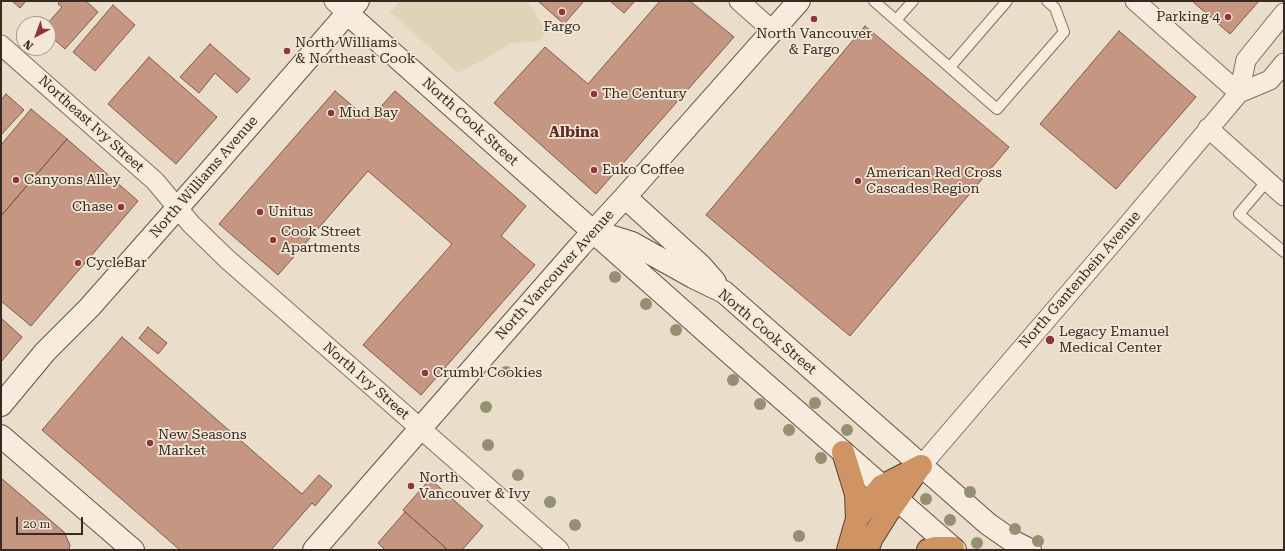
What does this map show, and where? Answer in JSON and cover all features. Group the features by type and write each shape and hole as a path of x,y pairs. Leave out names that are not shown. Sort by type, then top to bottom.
{"highway":[{"path":"843,452 856,494 857,519 848,550"},
{"path":"857,519 921,466"},
{"path":"868,550 889,493"},
{"path":"928,550 935,548 954,549"}],"main road":[{"name":"North Vancouver Avenue","path":"314,550 593,231 799,1"},
{"name":"North Williams Avenue","path":"1,405 45,352 89,308 195,188 347,5"},
{"name":"North Cook Street","path":"347,5 593,231 954,549"},
{"path":"625,197 701,266 724,292"},
{"name":"North Cook Street","path":"593,231 632,244 724,292 988,524 1014,542 1030,550"},
{"path":"1,436 133,550"}],"street":[{"path":"739,1 773,31"},
{"path":"1136,1 1239,92"},
{"name":"North Gantenbein Avenue","path":"1239,92 1246,60 1284,13"},
{"name":"Northeast Ivy Street","path":"1,44 155,181 177,207"},
{"name":"North Gantenbein Avenue","path":"921,466 1239,92 1270,80 1284,63"},
{"path":"1208,128 1284,196"},
{"name":"North Ivy Street","path":"177,207 191,224 227,259 559,550"}],"lane":[{"path":"874,1 997,109 1064,32 1055,8 1047,1"},
{"path":"896,20 913,1"},
{"path":"950,67 1008,1"},
{"path":"1267,181 1239,214 1284,252"}],"shaded area":[{"path":"400,1 527,1 546,32 539,41 509,44 487,58 458,73 390,12"}],"building":[{"path":"12,1 26,1 20,8"},
{"path":"60,1 86,1 98,12 65,49 56,41 56,16 54,16 62,7 58,4"},
{"name":"Fargo","path":"538,1 584,1 564,24"},
{"path":"610,1 635,1 624,13"},
{"name":"The Century","path":"660,1 690,1 734,37 596,194 494,103 545,47 588,84"},
{"name":"Parking 4","path":"1192,1 1259,1 1230,34"},
{"path":"113,5 135,25 95,71 73,52"},
{"name":"American Red Cross Cascades Region","path":"865,26 1009,147 850,336 706,215"},
{"path":"1119,31 1196,97 1116,189 1040,124"},
{"path":"210,44 250,79 237,93 215,73 199,93 180,77"},
{"path":"149,57 217,117 176,164 108,104"},
{"name":"Cook Street Apartments","path":"335,91 369,120 395,91 526,206 501,236 535,265 421,395 363,345 452,244 368,171 278,275 219,224"},
{"path":"6,94 24,110 1,135 1,100"},
{"name":"Canyons Alley","path":"31,109 67,139 1,216 1,145"},
{"path":"67,139 138,201 31,326 1,301 1,216"},
{"path":"1,318 22,337 1,362"},
{"path":"148,327 167,343 158,354 139,338"},
{"name":"New Seasons Market","path":"122,337 302,494 319,475 332,486 315,506 312,503 271,550 180,550 42,430"},
{"path":"1,478 64,532 70,545 69,550 1,550"},
{"path":"430,479 483,526 462,550 448,550 403,510"},
{"path":"405,512 448,550 385,550 378,543"}],"place":[{"name":"Fargo","path":"562,12"},
{"name":"Parking 4","path":"1228,17"},
{"name":"North Vancouver & Fargo","path":"814,19"},
{"name":"North Williams & Northeast Cook","path":"287,51"},
{"name":"The Century","path":"594,94"},
{"name":"Mud Bay","path":"331,113"},
{"name":"Euko Coffee","path":"594,170"},
{"name":"Canyons Alley","path":"16,180"},
{"name":"American Red Cross Cascades Region","path":"858,181"},
{"name":"Chase","path":"121,207"},
{"name":"Unitus","path":"260,212"},
{"name":"Cook Street Apartments","path":"273,240"},
{"name":"CycleBar","path":"78,263"},
{"name":"Legacy Emanuel Medical Center","path":"1050,340"},
{"name":"Crumbl Cookies","path":"425,373"},
{"name":"New Seasons Market","path":"150,443"},
{"name":"North Vancouver & Ivy","path":"411,486"}],"district":[{"name":"Albina","path":"574,133"}]}
